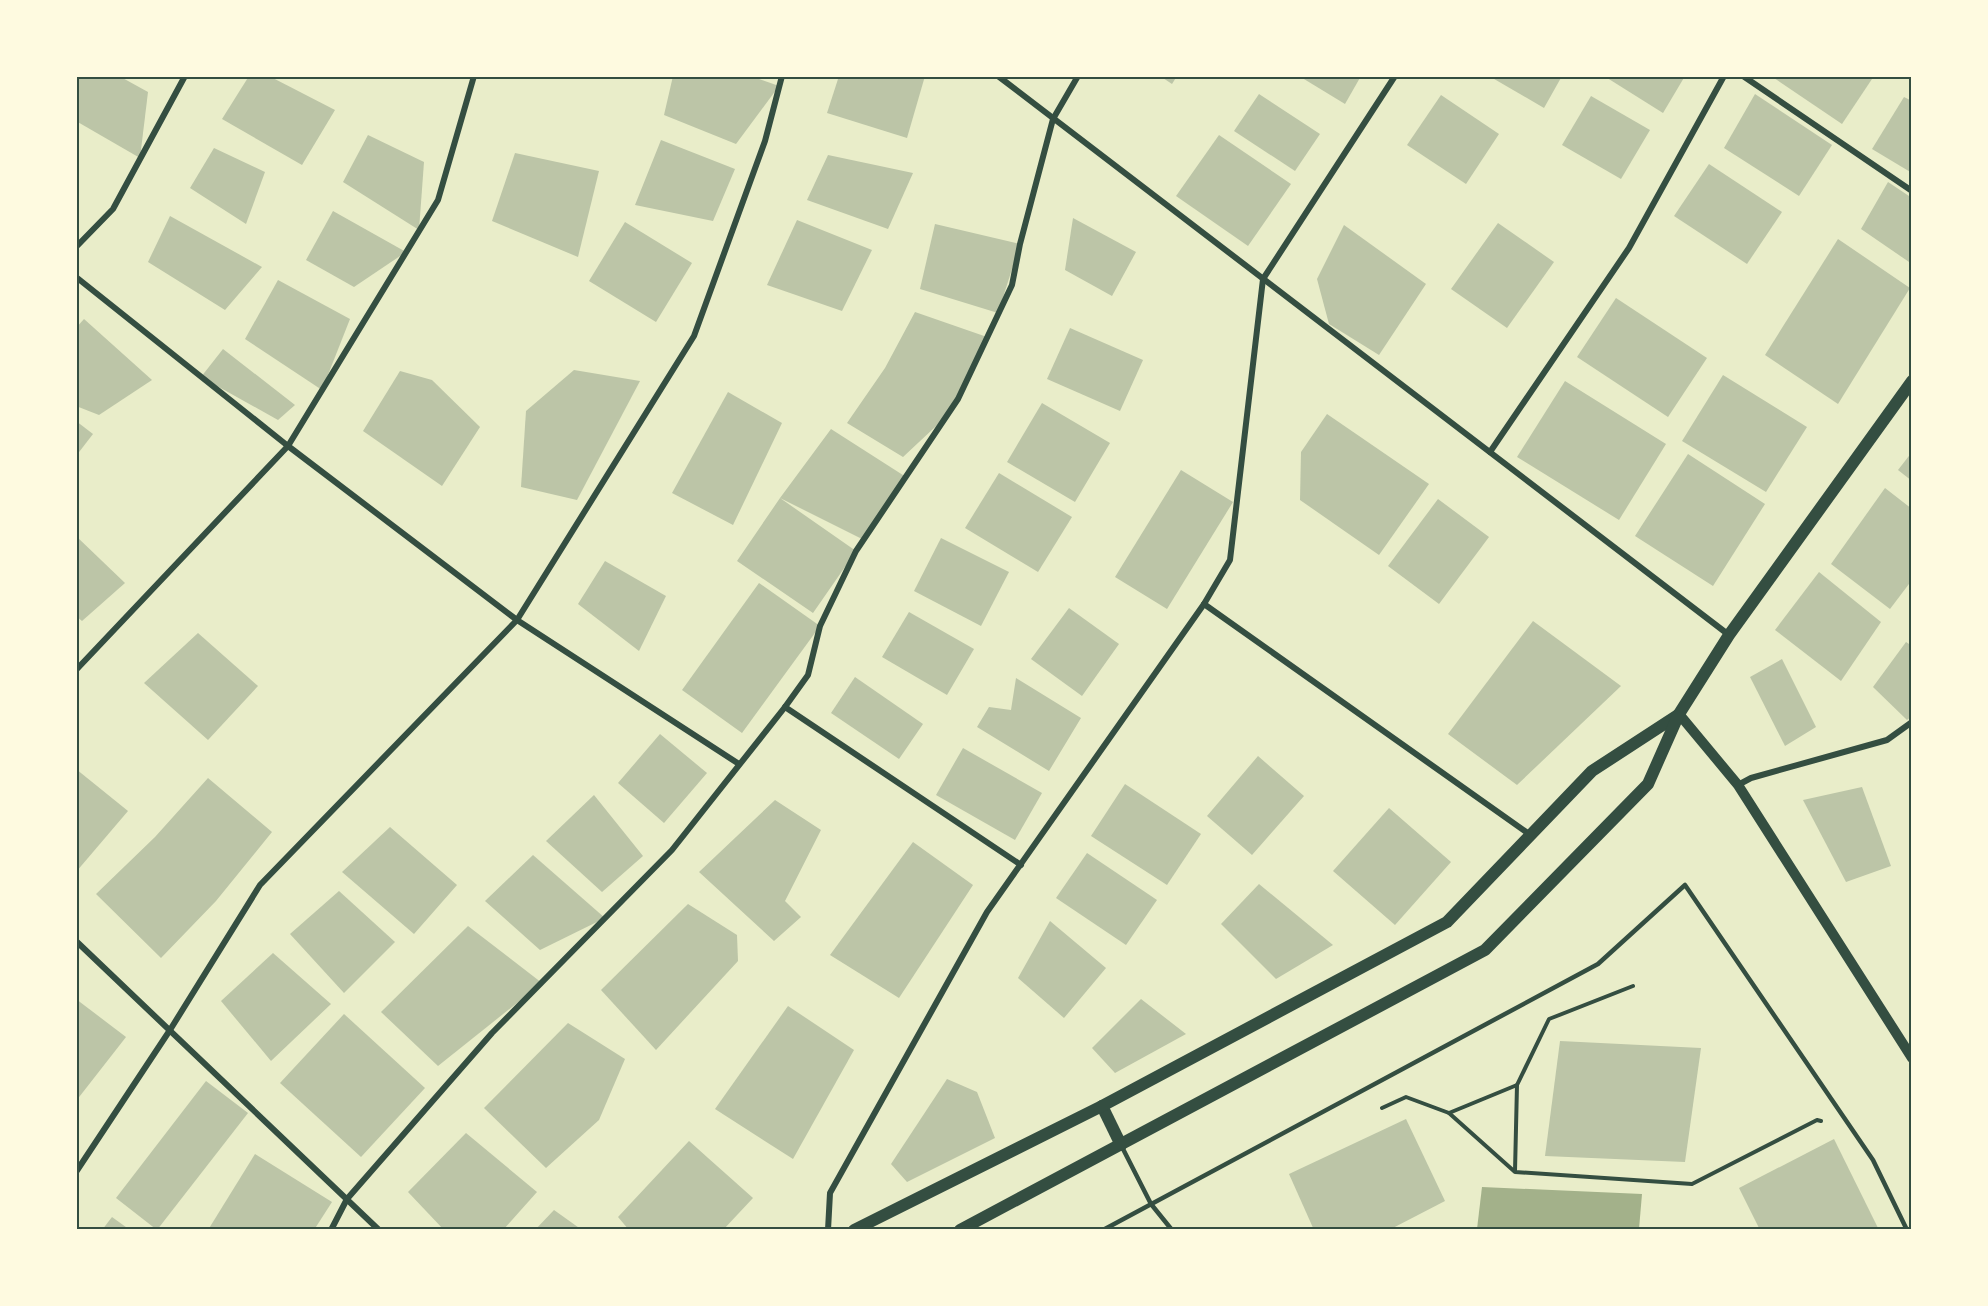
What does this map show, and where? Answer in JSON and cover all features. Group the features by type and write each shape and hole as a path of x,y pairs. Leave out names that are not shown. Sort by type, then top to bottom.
{"main road":[{"path":"960,1230 1485,950 1648,784 1679,714 1729,635 1911,381"},
{"path":"854,1230 1102,1106 1447,922 1529,834 1592,771 1679,714"},
{"path":"1102,1106 1121,1145"}],"street":[{"path":"76,247 113,209 185,76"},
{"path":"76,670 288,446 438,200 474,76"},
{"path":"76,1172 170,1030 260,885 517,620 694,336 765,141 782,76"},
{"path":"998,76 1729,635"},
{"path":"331,1230 346,1199 492,1033 672,850 808,675 820,626 856,551 958,399 1012,285 1020,244 1053,119 1078,76"},
{"path":"828,1230 830,1193 987,912 1204,604 1230,560 1263,279 1395,76"},
{"path":"1490,452 1629,248 1724,76"},
{"path":"1743,76 1911,191"},
{"path":"76,278 288,446 517,620 739,764"},
{"path":"1204,604 1529,834"},
{"path":"785,707 1022,865"},
{"path":"1679,714 1738,785 1910,1053"},
{"path":"1738,785 1751,778 1887,740 1911,722"},
{"path":"76,941 379,1230"}],"lane":[{"path":"1103,1230 1598,964 1685,885 1873,1160 1907,1230"},
{"path":"1121,1145 1151,1204 1172,1230"}],"path":[{"path":"1515,1172 1517,1084 1549,1019 1633,986"},
{"path":"1449,1113 1517,1084"},
{"path":"1373,1112 1406,1097 1449,1113 1515,1172 1692,1184 1817,1120 1824,1122"}],"shaded area":[{"path":"1482,1187 1642,1194 1639,1229 1477,1229"}],"building":[{"path":"76,76 119,76 148,92 140,158 76,121"},
{"path":"249,76 269,76 335,110 302,165 222,119"},
{"path":"673,76 751,76 779,86 736,144 664,115"},
{"path":"839,76 925,76 907,138 827,113"},
{"path":"1160,76 1177,76 1172,84"},
{"path":"1299,76 1361,76 1345,104"},
{"path":"1489,76 1562,76 1544,108"},
{"path":"1604,76 1685,76 1663,113"},
{"path":"1771,76 1874,76 1842,124"},
{"path":"1259,94 1320,134 1295,171 1234,131"},
{"path":"1755,94 1832,145 1799,196 1724,148"},
{"path":"1441,95 1499,134 1466,184 1407,145"},
{"path":"1591,96 1650,130 1621,179 1562,145"},
{"path":"1904,97 1912,101 1912,173 1872,149"},
{"path":"368,135 424,162 419,230 343,182"},
{"path":"1219,135 1291,184 1248,246 1176,196"},
{"path":"661,140 735,169 713,221 635,205"},
{"path":"214,148 265,172 246,224 190,188"},
{"path":"515,153 599,171 578,257 492,221"},
{"path":"828,155 913,173 888,229 807,200"},
{"path":"1709,164 1782,212 1747,264 1674,216"},
{"path":"1888,182 1912,198 1912,264 1861,229"},
{"path":"333,211 406,252 354,287 306,260"},
{"path":"170,216 262,267 225,310 148,262"},
{"path":"1073,218 1136,252 1112,296 1065,270"},
{"path":"797,220 872,250 842,311 767,285"},
{"path":"625,222 692,263 656,322 589,281"},
{"path":"1498,223 1554,262 1507,328 1451,289"},
{"path":"935,224 1020,244 998,313 920,289"},
{"path":"1344,225 1426,284 1379,355 1329,324 1317,279"},
{"path":"1838,239 1910,288 1838,404 1765,355"},
{"path":"278,280 350,319 322,390 245,339"},
{"path":"1616,298 1707,358 1668,417 1577,357"},
{"path":"915,312 987,337 949,414 903,457 847,423 885,368"},
{"path":"84,319 152,380 99,415 76,406 76,328"},
{"path":"1070,328 1143,360 1120,411 1047,379"},
{"path":"223,349 295,405 278,420 201,377"},
{"path":"574,370 640,381 577,500 521,487 526,411"},
{"path":"400,371 432,380 480,427 442,486 363,431"},
{"path":"1723,375 1807,427 1766,492 1682,441"},
{"path":"1565,381 1666,444 1619,520 1517,457"},
{"path":"728,392 782,423 733,525 672,493"},
{"path":"1042,403 1110,443 1075,502 1007,462"},
{"path":"1327,414 1429,484 1379,555 1300,500 1301,452"},
{"path":"76,421 93,434 76,456"},
{"path":"831,429 906,477 864,540 780,498"},
{"path":"1912,452 1912,481 1898,470"},
{"path":"1688,454 1765,504 1713,586 1635,536"},
{"path":"1181,470 1233,502 1167,609 1115,577"},
{"path":"999,473 1072,517 1038,572 965,528"},
{"path":"1885,488 1912,509 1912,580 1890,609 1831,564"},
{"path":"780,498 856,551 813,613 737,561"},
{"path":"1438,499 1489,537 1439,604 1388,566"},
{"path":"76,536 125,583 82,621 76,616"},
{"path":"941,538 1009,572 981,626 914,591"},
{"path":"605,561 666,596 639,651 578,604"},
{"path":"1819,572 1881,622 1841,681 1775,630"},
{"path":"759,583 820,626 742,733 682,690"},
{"path":"1069,608 1119,644 1082,696 1031,659"},
{"path":"909,612 974,649 947,695 882,657"},
{"path":"1533,621 1621,686 1517,785 1448,734"},
{"path":"198,633 258,686 208,740 144,683"},
{"path":"1906,642 1912,646 1912,716 1907,720 1873,687"},
{"path":"1782,659 1816,727 1785,746 1750,677"},
{"path":"855,677 923,724 899,759 831,713"},
{"path":"1016,678 1081,718 1049,771 977,727 989,707 1011,710"},
{"path":"660,734 707,773 664,823 618,783"},
{"path":"963,748 1042,793 1015,840 936,795"},
{"path":"1258,756 1304,796 1252,855 1207,816"},
{"path":"76,769 128,811 76,872"},
{"path":"208,778 272,832 216,901 161,958 96,894 155,837"},
{"path":"1125,784 1201,834 1167,885 1091,836"},
{"path":"1862,787 1891,866 1846,882 1803,800"},
{"path":"594,795 643,856 602,892 546,841"},
{"path":"775,800 821,830 785,901 801,917 774,941 699,872"},
{"path":"1389,808 1451,862 1395,925 1333,871"},
{"path":"390,827 457,885 414,934 342,872"},
{"path":"913,842 973,885 899,998 830,955"},
{"path":"1087,853 1157,900 1126,945 1056,898"},
{"path":"533,855 605,918 540,950 485,901"},
{"path":"1259,884 1333,945 1276,979 1221,924"},
{"path":"339,891 395,942 344,993 290,934"},
{"path":"688,904 737,935 738,961 656,1050 601,990"},
{"path":"1050,921 1106,968 1064,1018 1018,978"},
{"path":"468,926 542,983 438,1066 381,1012"},
{"path":"273,953 331,1004 271,1061 221,1001"},
{"path":"76,999 126,1037 76,1101"},
{"path":"1141,999 1186,1034 1115,1073 1092,1048"},
{"path":"788,1006 854,1050 793,1159 715,1109"},
{"path":"344,1014 425,1088 361,1157 280,1083"},
{"path":"568,1023 625,1059 599,1120 546,1168 484,1108"},
{"path":"1560,1041 1701,1048 1685,1162 1545,1156"},
{"path":"947,1079 977,1092 995,1138 907,1182 891,1164"},
{"path":"206,1081 248,1113 157,1230 116,1198"},
{"path":"1406,1119 1445,1201 1389,1230 1314,1230 1289,1174"},
{"path":"466,1133 537,1192 503,1230 444,1230 408,1192"},
{"path":"1834,1139 1879,1230 1760,1230 1739,1188"},
{"path":"689,1141 753,1198 723,1230 629,1230 618,1217"},
{"path":"255,1154 332,1202 314,1230 208,1230"},
{"path":"554,1210 582,1230 535,1230"},
{"path":"112,1217 130,1230 102,1230"}]}
